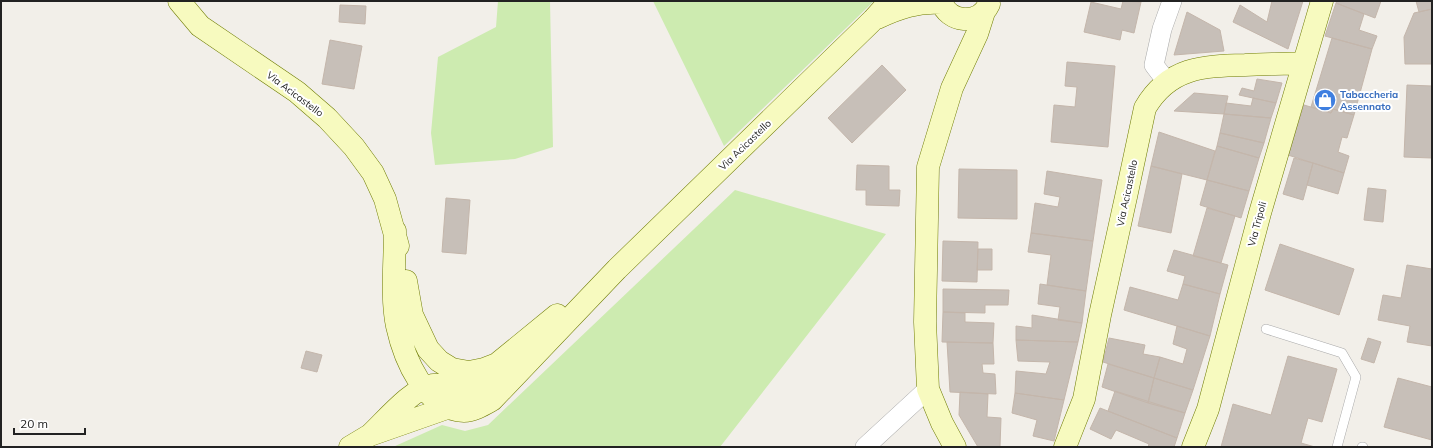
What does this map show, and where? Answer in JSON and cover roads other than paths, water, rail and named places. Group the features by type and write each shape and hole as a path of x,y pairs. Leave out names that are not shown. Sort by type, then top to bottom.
{"street":[{"name":"Via Acicastello","path":"179,1 200,26 297,92 327,118 354,147 373,172 385,199 395,231"},
{"path":"873,20 890,1"},
{"path":"1167,82 1154,65 1162,28 1172,1"},
{"name":"Via Tripoli","path":"1193,447 1208,409 1260,213 1322,1"},
{"path":"873,20 896,9 930,2 941,2 946,11 952,16 969,20 977,17 987,6"},
{"path":"955,447 942,423 928,389 925,322 928,167 952,88 977,34 987,6"},
{"name":"Via Acicastello","path":"617,269 873,20"},
{"name":"Via Acicastello","path":"1065,447 1084,399 1100,315 1144,108 1152,96 1167,82 1186,71 1212,66 1304,63"},
{"path":"395,231 408,289 412,315 428,349 439,361 452,369 469,372 484,370 497,364 578,298 617,269"},
{"path":"395,231 395,298 397,325 404,350 413,371 434,400 447,408 464,411 477,408 492,400 617,269"},
{"path":"370,435 416,392 424,388 432,385 447,385 463,389 478,388 496,379 517,362 578,298"},
{"path":"865,447 928,389"},
{"path":"350,447 370,435 447,408"}],"lane":[{"path":"1266,329 1342,354 1356,377 1337,447"}],"place":[{"name":"Tabaccheria Assennato","path":"1325,100"}]}
